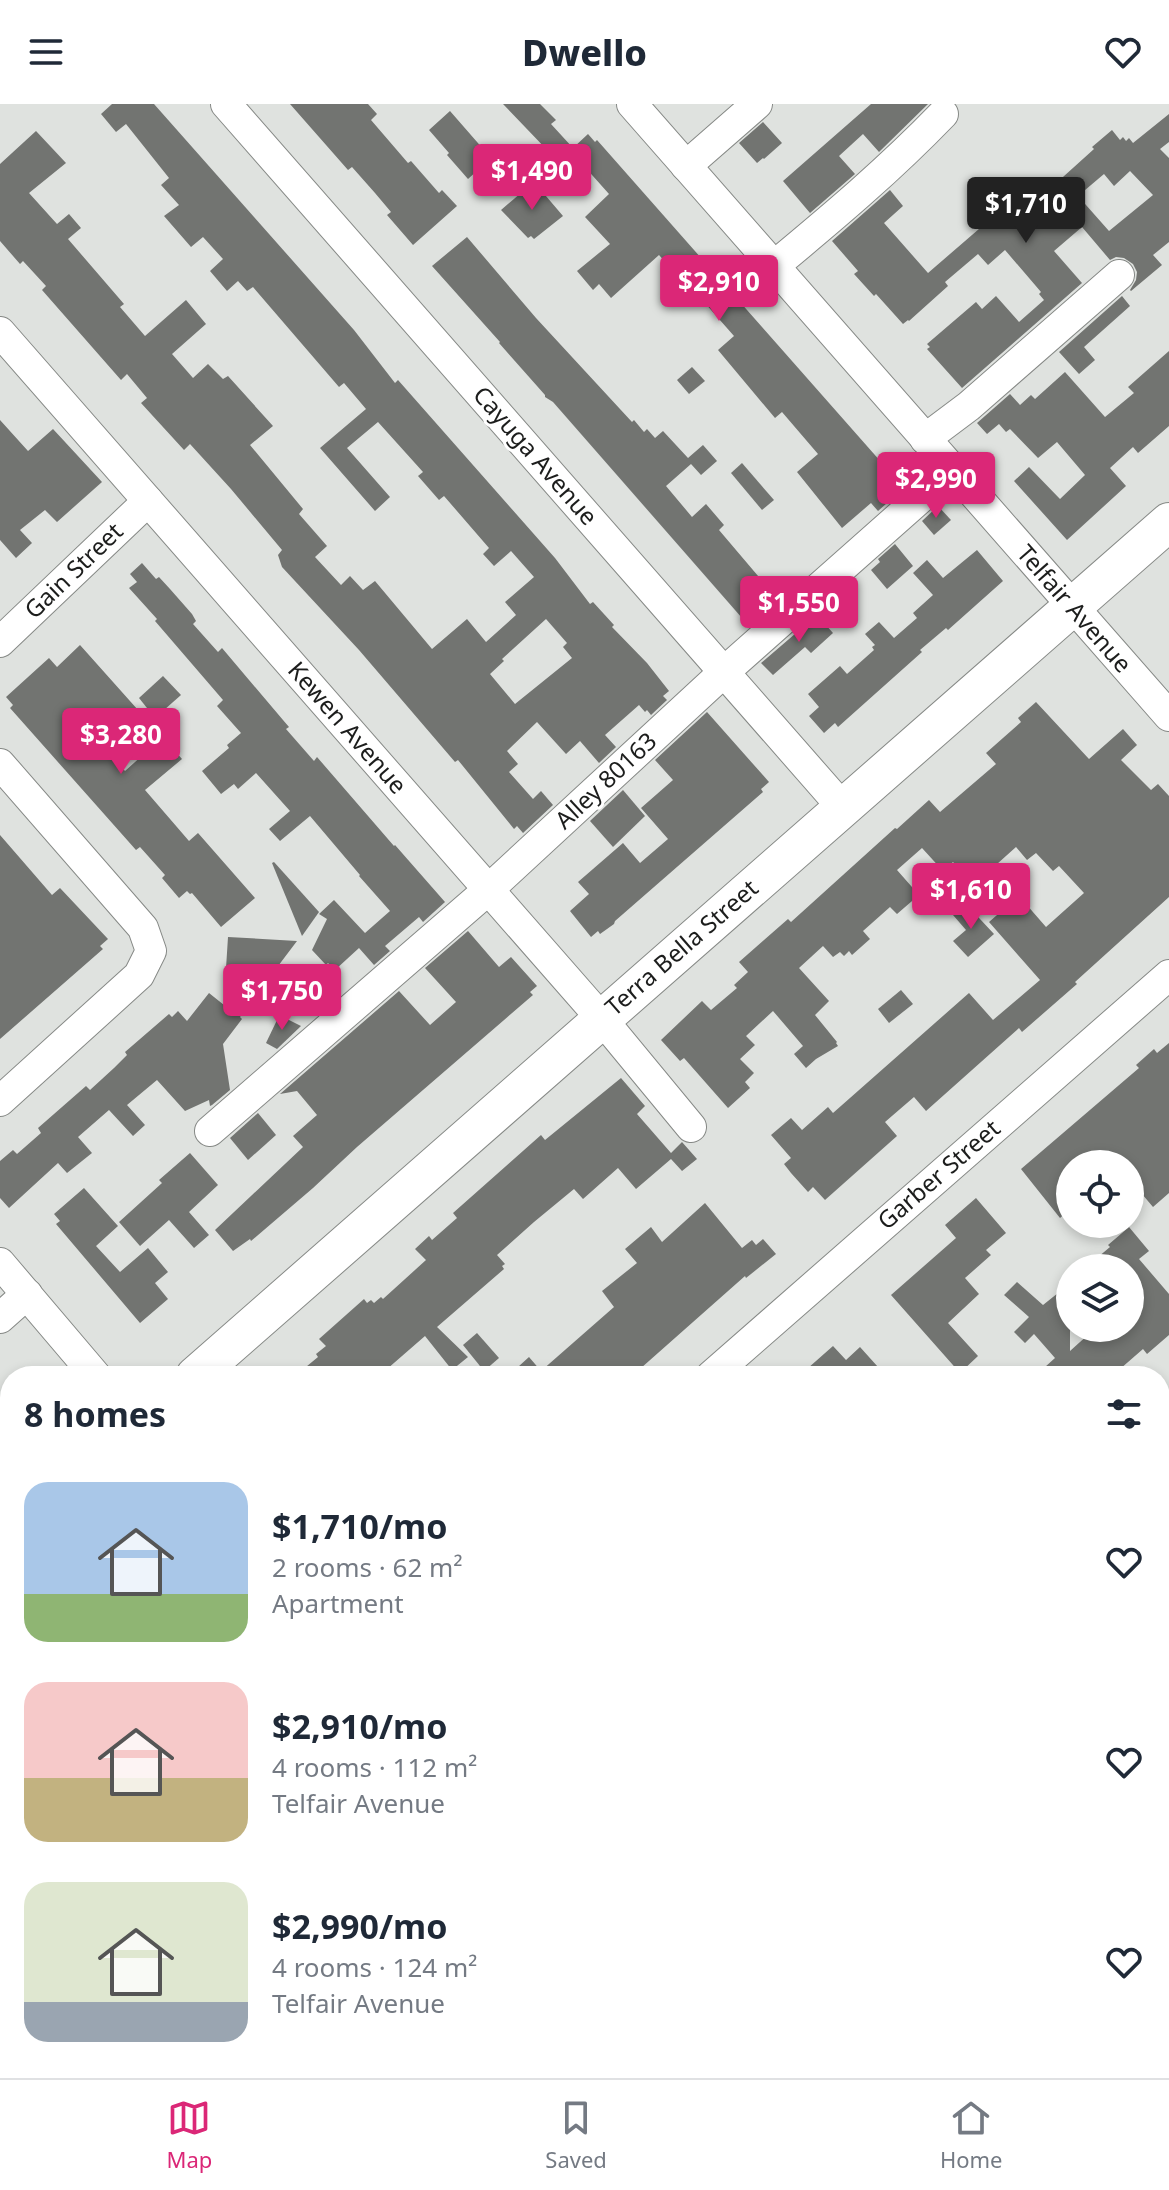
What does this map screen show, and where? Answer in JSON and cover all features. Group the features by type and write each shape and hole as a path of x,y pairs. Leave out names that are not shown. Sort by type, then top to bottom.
{"main road":[{"name":"Terra Bella Street","path":"206,1366 1169,522"}],"street":[{"name":"Cayuga Avenue","path":"226,104 843,808"},
{"name":"Telfair Avenue","path":"632,104 1169,716"},
{"path":"686,166 757,104"},
{"path":"774,266 839,214 943,114"},
{"path":"925,439 969,406 1119,275"},
{"name":"Kewen Avenue","path":"0,332 601,1018 691,1127"},
{"name":"Alley 80163","path":"210,1131 488,890 724,672 952,470"},
{"name":"Gain Street","path":"0,642 148,501"},
{"path":"0,764 143,928 151,951 139,975 0,1101"},
{"name":"Garber Street","path":"722,1366 1169,975"},
{"path":"0,1263 88,1366"},
{"path":"0,1318 27,1294"}],"building":[{"path":"112,104 154,104 354,330 395,383 398,380 555,558 590,604 593,602 614,625 612,627 669,691 663,696 667,700 651,715 639,705 605,735 616,747 599,763 580,741 566,754 537,722 507,751 518,764 509,772 533,799 541,791 553,805 523,833 517,826 514,829 458,760 455,762 359,650 282,567 278,555 282,550 231,489 190,444 184,450 141,403 147,398 127,374 121,380 42,290 46,286 23,261 20,264 0,241 0,164 36,131 66,163 29,193 57,224 69,214 81,228 68,239 124,304 120,307 145,336 186,300 206,324 172,354 193,378 208,364 223,379 228,376 273,426 250,445 303,509 299,514 327,546 315,557 341,585 350,576 363,590 375,581 432,649 467,619 486,642 516,615 505,602 534,577 511,551 494,566 483,554 489,548 444,496 439,500 418,476 423,472 378,422 347,448 390,497 375,511 320,448 366,409 344,383 339,387 253,287 247,291 238,281 227,291 210,271 223,259 203,237 191,247 164,216 179,205 161,185 169,178 126,124 116,132 101,114","holes":["546,619 567,643 563,647 572,658 515,704 490,674"]},
{"path":"290,104 368,104 377,114 371,120 408,163 411,161 439,193 442,190 457,206 413,245 387,215 391,212 375,193 352,167 348,170"},
{"path":"503,104 540,104 556,120 551,124 573,148 588,134 595,142 597,140 904,488 878,511 871,503 842,528 797,472 818,454 782,412 775,418 718,350 734,336 659,255 611,298 599,284 593,290 577,271 610,244 585,217 609,194 584,166 572,176"},
{"path":"871,104 928,104 879,152 863,134 839,156 855,174 810,213 783,181"},
{"path":"450,111 491,158 468,179 429,130"},
{"path":"1169,114 1169,142 1160,149 1169,158 1169,242 1153,255 1162,265 1131,291 1137,272 1133,264 1124,258 1110,260 1082,227 1054,251 1082,283 962,388 927,349 930,347 927,344 976,302 982,309 996,296 1019,322 1044,300 1039,294 1041,292 1005,250 988,265 978,254 945,282 948,286 903,324 854,274 858,271 832,241 890,190 903,206 884,223 928,273 1016,197 1020,202 1047,179 1053,186 1112,130 1120,140 1129,138 1133,143","holes":["1130,171 1153,195 1109,231 1078,196 1104,174 1114,186"]},
{"path":"763,122 782,143 757,163 739,143"},
{"path":"534,182 563,216 534,239 531,236 528,238 501,210"},
{"path":"467,237 536,318 632,422 634,420 644,432 647,429 655,438 663,431 688,458 703,445 717,461 701,475 691,464 666,486 692,517 706,504 724,525 719,530 775,596 766,603 770,608 749,626 432,266"},
{"path":"1122,296 1130,306 1084,347 1095,360 1079,374 1059,352"},
{"path":"1169,351 1169,426 1138,453 1133,447 1110,468 1126,486 1067,540 1014,481 1029,467 1060,499 1085,475 1057,442 1038,458 1010,429 1006,432 999,424 987,434 977,423 1010,394 1020,405 1031,395 1035,399 1065,372 1105,417 1134,393 1128,387"},
{"path":"692,367 705,381 689,394 677,380"},
{"path":"0,420 28,451 53,429 102,482 57,522 45,510 20,530 32,543 16,558 0,540"},
{"path":"742,463 774,500 762,510 731,473"},
{"path":"938,506 951,520 934,535 922,521"},
{"path":"895,544 913,566 887,589 871,570"},
{"path":"977,550 1003,581 948,630 946,628 920,650 922,652 838,727 835,723 824,733 809,716 819,707 808,694 840,666 847,674 874,650 872,647 875,645 865,634 879,622 894,638 917,618 913,613 933,595 913,573 927,560 943,578"},
{"path":"142,563 192,614 196,621 193,624 218,652 222,648 314,761 317,757 445,902 423,922 419,917 385,946 390,951 374,965 359,948 335,970 312,950 327,919 319,914 334,900 365,933 390,911 310,816 280,841 269,829 290,811 256,773 238,789 234,784 221,794 202,771 241,733 217,706 223,700 129,588 137,582 130,574"},
{"path":"817,615 833,633 811,653 805,647 773,675 761,663"},
{"path":"80,645 138,710 99,741 125,771 163,737 182,759 145,790 189,841 198,833 255,898 221,927 192,893 187,891 179,898 162,878 165,875 140,847 136,850 10,708 13,705 6,697 49,658 57,667"},
{"path":"163,676 181,695 155,718 139,698"},
{"path":"1036,702 1089,759 1123,729 1137,745 1121,760 1151,790 1158,784 1169,796 1169,897 1075,982 1077,984 1022,1032 1019,1028 926,1111 914,1097 885,1122 897,1136 825,1200 813,1187 808,1192 791,1173 784,1164 791,1158 771,1135 791,1118 802,1130 828,1107 833,1113 969,993 993,1020 1040,980 989,922 1019,896 1046,927 1084,893 1059,866 1053,871 1036,853 1027,860 1016,847 987,873 980,865 967,877 953,862 943,871 922,848 897,870 919,895 897,914 890,907 863,931 870,939 852,955 849,951 844,956 840,952 833,957 823,946 799,968 829,1001 815,1015 838,1046 806,1068 794,1054 803,1046 773,1011 746,1036 755,1045 740,1059 754,1073 745,1082 750,1088 728,1108 684,1058 680,1061 661,1040 702,1001 711,1010 737,988 734,985 748,972 739,962 788,919 791,922 895,828 929,800 940,812 996,764 986,753 1021,722 1018,718"},
{"path":"707,712 769,782 761,789 763,792 614,924 591,937 570,911 589,894 578,882 623,843 640,863 668,839 641,808 673,780 655,760"},
{"path":"623,790 645,816 613,847 590,821"},
{"path":"0,835 52,895 60,888 108,939 100,946 103,949 0,1039"},
{"path":"272,863 319,912 302,936"},
{"path":"966,904 994,934 968,957 953,941 966,930 953,915"},
{"path":"468,931 499,967 511,957 537,986 530,992 533,995 251,1241 233,1251 215,1230 303,1147 293,1136 317,1115 297,1091 280,1094 399,991 430,1025 456,1002 425,968"},
{"path":"228,937 297,941 269,978 263,978 262,986 225,984"},
{"path":"901,990 913,1004 889,1023 878,1009"},
{"path":"209,993 224,1005 225,993 245,1010 223,1044 230,1090 210,1106 209,1100 185,1111 157,1080 127,1105 145,1125 133,1136 109,1110 78,1137 92,1153 67,1173 58,1163 9,1208 0,1198 0,1161 13,1150 17,1154 41,1133 38,1128 86,1086 90,1090 127,1055 125,1052 169,1014 172,1017 178,1011 187,1021"},
{"path":"278,1018 301,1026 277,1049 266,1043"},
{"path":"1169,1043 1169,1193 1153,1207 1144,1196 1144,1150 1056,1150 1056,1213 1021,1169 1139,1068 1136,1065 1154,1049 1157,1053"},
{"path":"621,1078 645,1106 637,1114 671,1153 682,1142 697,1159 682,1171 671,1159 636,1189 618,1168 583,1199 574,1189 534,1222 497,1255 505,1264 502,1266 504,1269 437,1327 468,1357 457,1366 449,1366 425,1336 390,1366 307,1366 326,1346 319,1339 364,1299 367,1303 371,1300 374,1303 381,1297 383,1299 426,1260 415,1249 429,1236 432,1240 457,1218 453,1213 541,1135 545,1140"},
{"path":"258,1113 276,1135 248,1160 230,1138"},
{"path":"190,1153 218,1185 189,1212 209,1235 194,1248 169,1220 140,1246 119,1222"},
{"path":"84,1188 118,1226 96,1246 120,1272 148,1248 168,1272 155,1283 168,1299 140,1323 56,1224 60,1221 54,1214"},
{"path":"976,1198 1006,1233 986,1250 991,1255 965,1278 979,1294 948,1323 978,1356 967,1366 954,1366 891,1295 956,1238 945,1225"},
{"path":"705,1203 742,1248 752,1240 756,1245 763,1239 776,1254 745,1276 643,1366 547,1366 614,1307 602,1291 637,1263 625,1249 651,1227 662,1242"},
{"path":"1116,1238 1138,1238 1149,1251 1144,1255 1102,1254 1110,1247 1108,1245"},
{"path":"1144,1265 1169,1294 1169,1335 1147,1354 1143,1349 1123,1366 1046,1366 1055,1358 1034,1334 1025,1343 1014,1332 1029,1317 1004,1295 1017,1282 1043,1305 1056,1295 1056,1342 1070,1342 1070,1351 1080,1342 1144,1342"},
{"path":"477,1333 499,1358 490,1366 480,1366 463,1345"},
{"path":"833,1346 846,1360 860,1347 877,1366 810,1366"},
{"path":"529,1357 537,1366 519,1366"}]}
